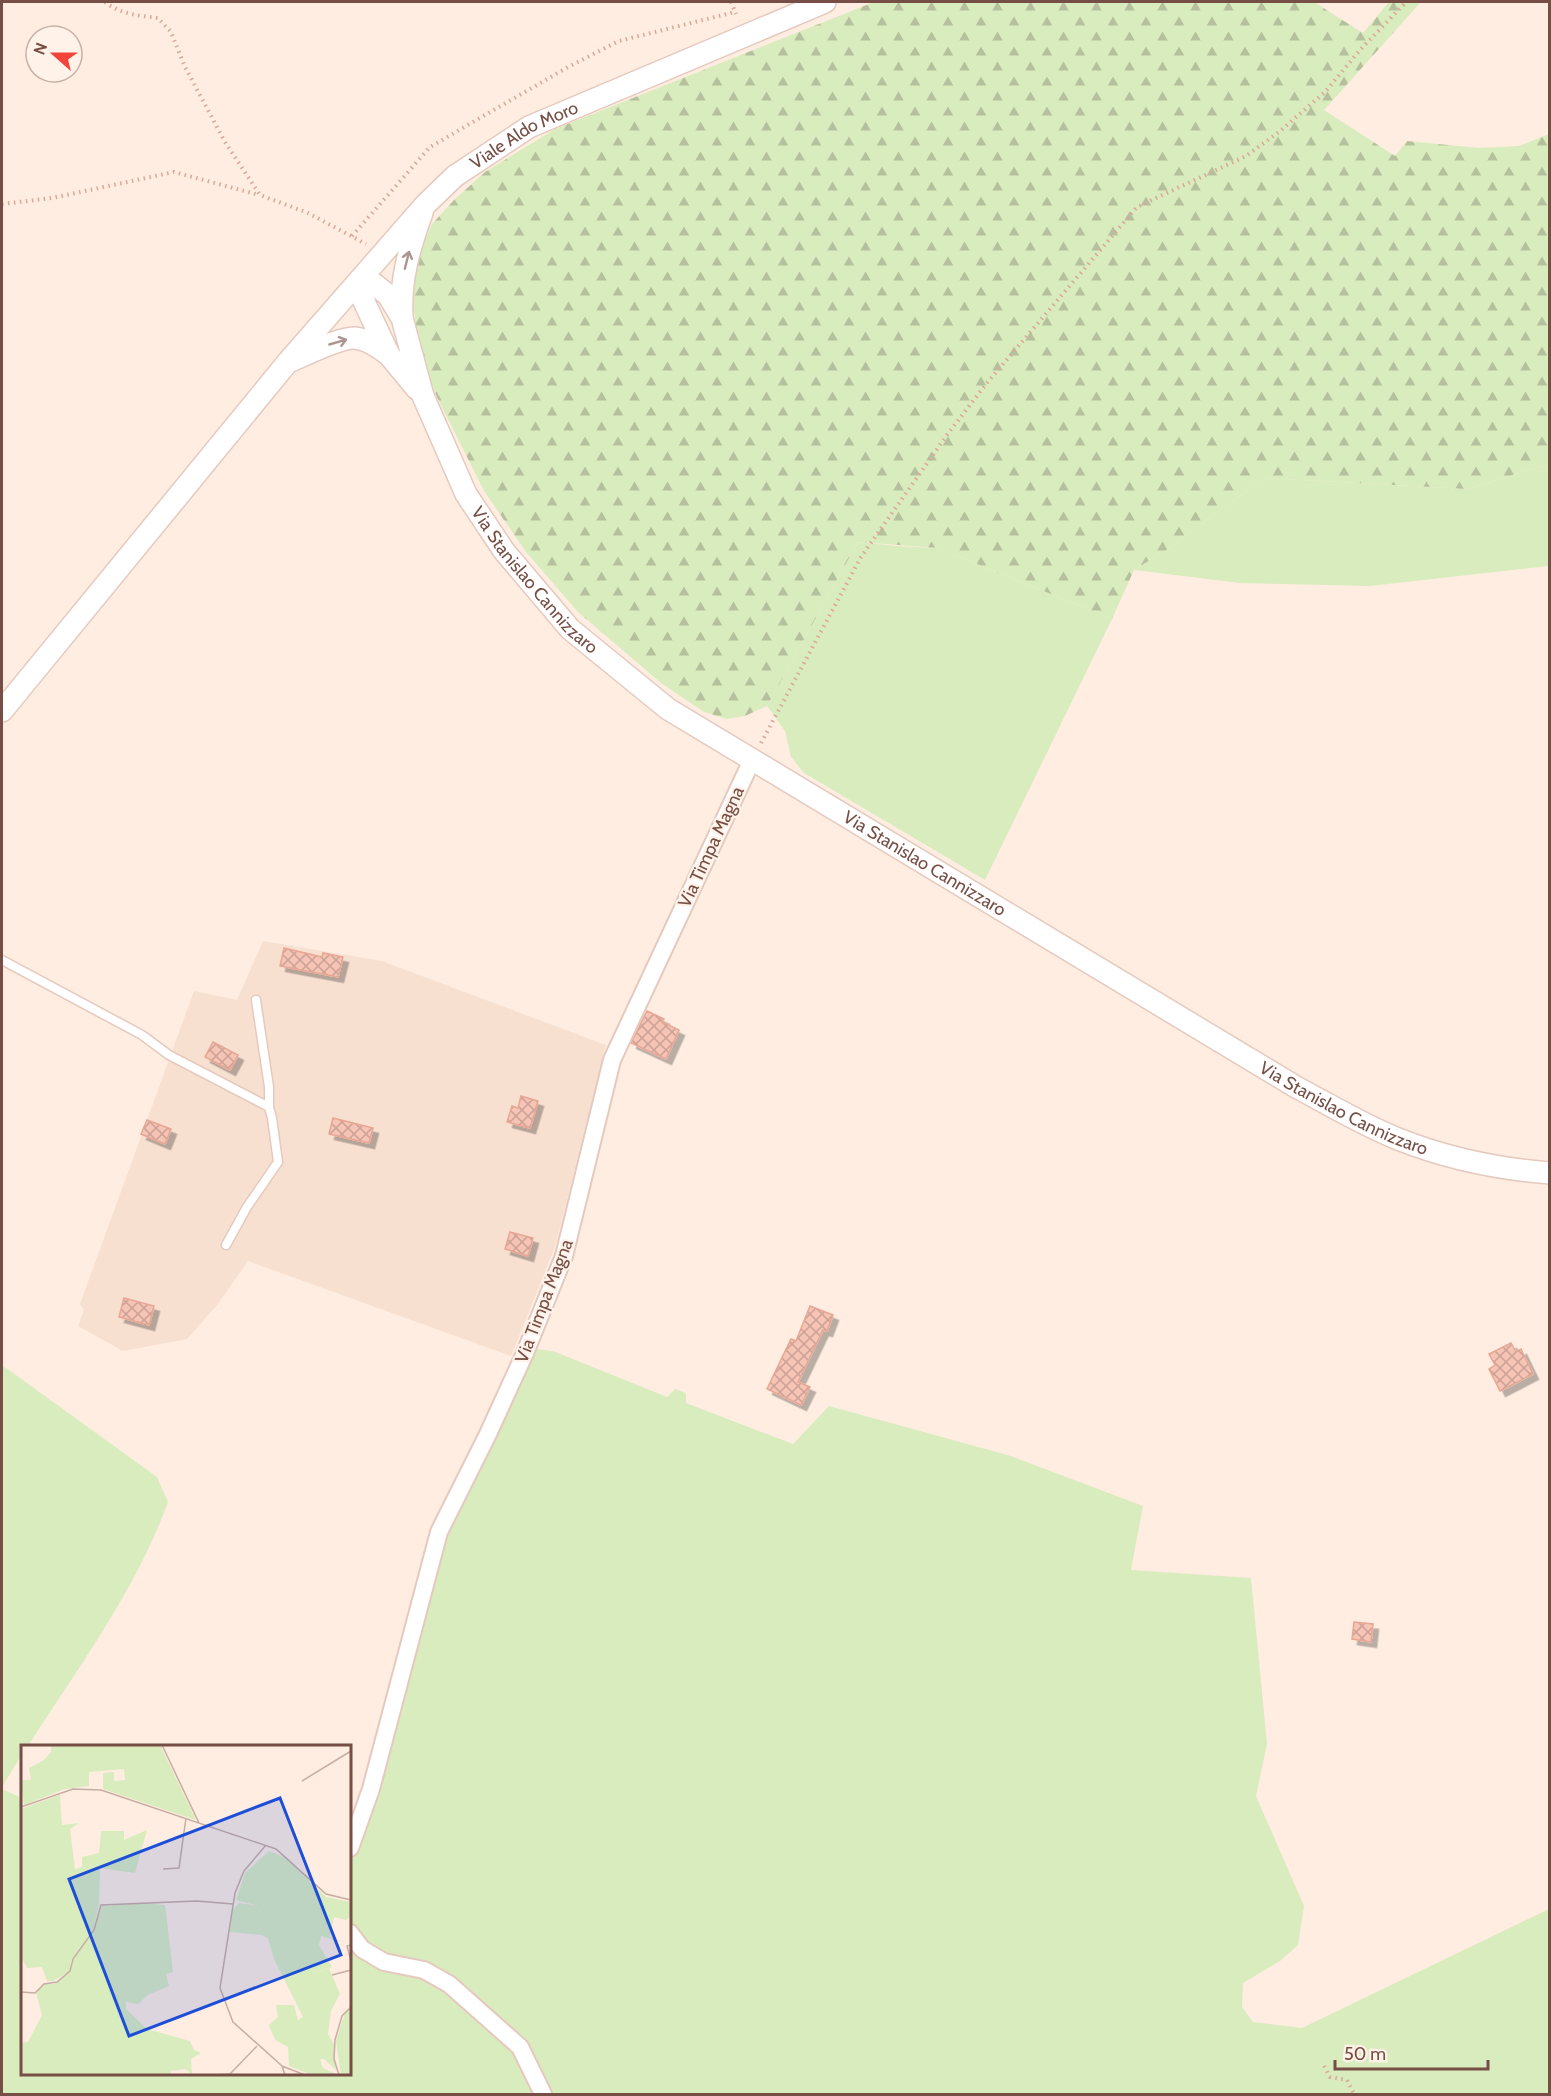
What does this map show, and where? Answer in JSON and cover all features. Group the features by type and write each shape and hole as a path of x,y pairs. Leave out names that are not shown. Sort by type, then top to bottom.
{"street":[{"name":"Viale Aldo Moro","path":"2,711 287,363 426,204 455,176 529,127 825,2"},
{"path":"423,396 402,318 401,291 406,265 426,204"},
{"path":"402,318 388,295 374,284 361,279 360,293 389,355 423,396"},
{"path":"287,363 327,346 354,338 369,343 389,355"},
{"name":"Via Stanislao Cannizzaro","path":"423,396 466,494 504,551 570,629 668,709 1286,1081 1354,1119 1398,1139 1458,1157 1518,1171 1550,1173"},
{"name":"Via Timpa Magna","path":"351,1845 371,1789 439,1532 521,1363 564,1256 612,1060 752,760"},
{"path":"351,1934 362,1949 384,1962 424,1970 449,1984 520,2047 543,2094"}],"lane":[{"path":"2,960 142,1035 169,1055 269,1107"},
{"path":"226,1245 278,1162 256,1000"}],"path":[{"path":"105,2 112,7 138,16 158,18 171,32 185,67 225,142 260,195"},
{"path":"752,760 861,557 880,529 986,384 1137,207 1246,156 1279,132 1324,92 1406,2"},
{"path":"352,236 430,147 459,130 568,67 619,41 735,12"},
{"path":"2,204 51,198 174,172 260,195 308,213 382,253"},
{"path":"1324,2066 1330,2078 1347,2080 1354,2094"}],"shaded area":[{"path":"263,941 382,961 606,1045 555,1247 511,1356 248,1261 218,1304 187,1339 123,1351 78,1326 84,1310 80,1304 194,991 237,1000"}],"green space":[{"path":"874,2 1314,2 1363,33 1389,2 1421,2 1324,110 1395,156 1407,141 1479,148 1519,146 1549,134 1549,464 1467,489 1264,478 1168,549 1134,570 1112,619 938,548 858,542 767,706 745,716 727,719 704,712 661,683 578,612 526,552 484,491 435,393 419,350 413,301 415,274 422,247 432,224 485,172 555,129"},
{"path":"1549,464 1549,566 1370,586 1240,583 1134,570 1168,549 1264,478 1467,489"},
{"path":"858,542 938,548 1112,619 985,880 804,773 791,757 785,731 767,706"},
{"path":"535,1349 553,1351 667,1397 675,1389 686,1393 686,1403 793,1444 829,1406 1011,1456 1143,1506 1131,1570 1251,1578 1267,1744 1256,1796 1304,1906 1298,1945 1280,1961 1243,1983 1242,2007 1253,2022 1302,2028 1549,1909 1549,2094 550,2094 446,1974 383,1954 366,1945 351,1926 351,1858 374,1795 444,1533"},
{"path":"2,1365 157,1477 168,1502 140,1566 105,1628 29,1745 21,1745 21,1756 2,1787"},
{"path":"2,1789 21,1798 21,2075 351,2075 351,1944 383,1968 419,1977 449,1993 514,2051 536,2094 2,2094"}],"building":[{"path":"284,948 322,957 323,953 343,957 338,977 280,966"},
{"path":"647,1011 664,1019 662,1022 679,1030 666,1059 631,1043"},
{"path":"213,1042 238,1055 230,1070 205,1057"},
{"path":"521,1096 538,1101 530,1128 507,1122 512,1106 518,1108"},
{"path":"333,1118 373,1128 369,1143 329,1134"},
{"path":"147,1120 171,1129 165,1144 141,1134"},
{"path":"510,1232 533,1238 528,1256 505,1249"},
{"path":"124,1298 154,1306 149,1325 119,1317"},
{"path":"810,1306 833,1315 827,1331 823,1330 798,1382 810,1387 801,1405 767,1389 791,1339 796,1341"},
{"path":"1511,1343 1516,1352 1521,1349 1533,1374 1500,1391 1489,1369 1495,1365 1489,1354"},
{"path":"1354,1622 1373,1624 1371,1642 1352,1639"}]}
